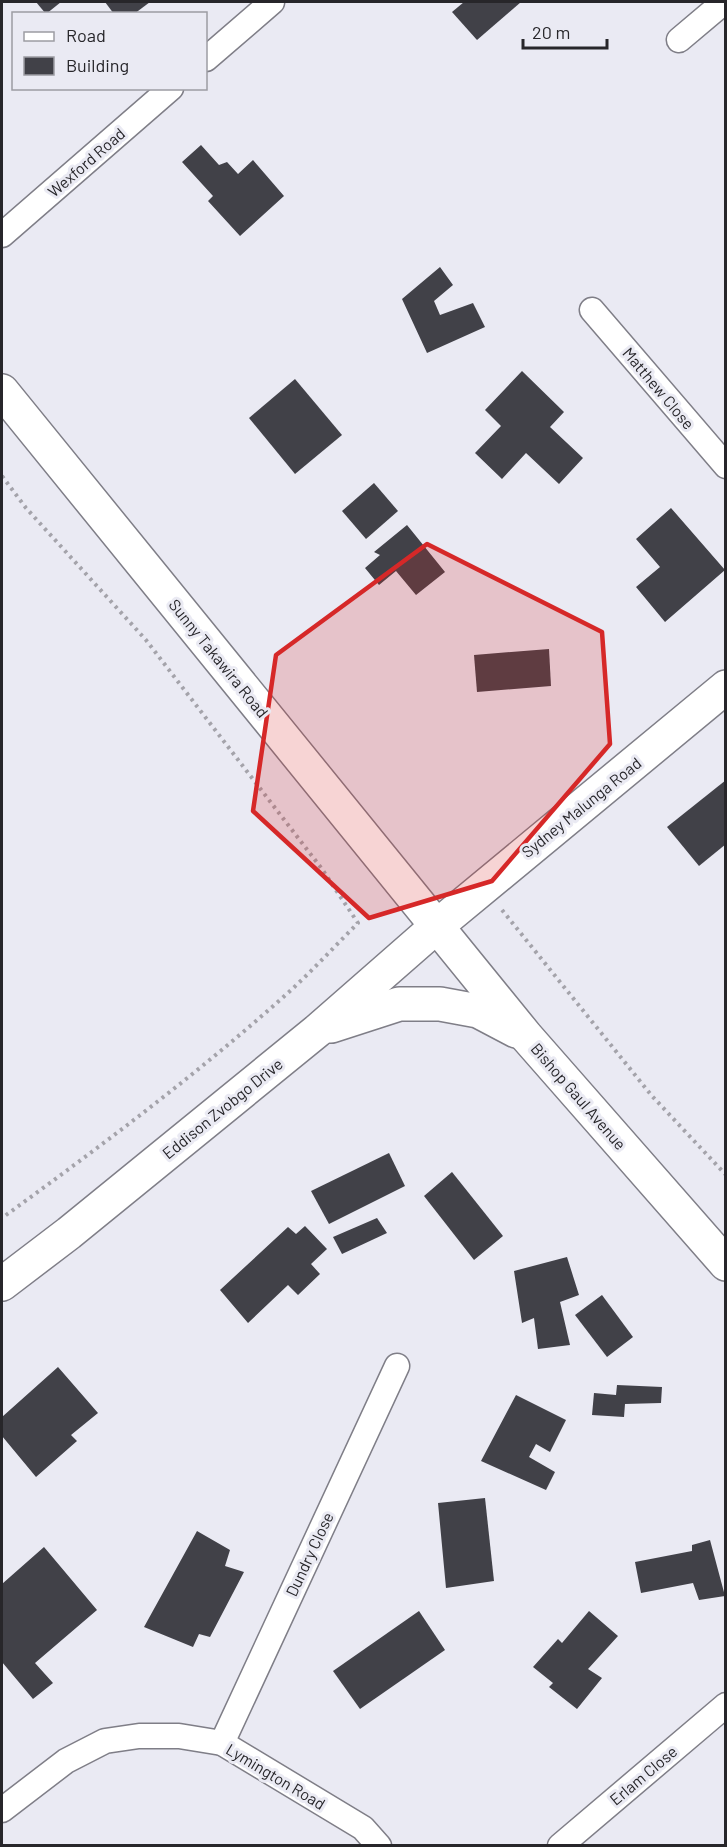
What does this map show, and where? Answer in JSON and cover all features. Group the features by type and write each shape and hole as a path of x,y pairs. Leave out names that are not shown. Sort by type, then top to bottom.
{"main road":[{"name":"Sunny Takawira Road","path":"2,391 437,926"},
{"name":"Sydney Malunga Road","path":"437,926 726,687"},
{"name":"Eddison Zvobgo Drive","path":"2,1284 69,1233 317,1031 437,926"},
{"name":"Bishop Gaul Avenue","path":"437,926 526,1036 726,1264"},
{"path":"317,1031 399,1004 440,1004 478,1011 526,1036"}],"street":[{"path":"207,58 272,2"},
{"path":"679,40 724,2"},
{"name":"Wexford Road","path":"2,235 169,90"},
{"name":"Matthew Close","path":"592,309 726,466"},
{"name":"Dundry Close","path":"222,1743 397,1366"},
{"name":"Erlam Close","path":"560,1845 726,1705"},
{"name":"Lymington Road","path":"2,1810 66,1761 105,1742 139,1736 179,1736 222,1743 363,1828 380,1845"}],"path":[{"path":"2,476 26,508 146,640 322,869 358,923 291,989 220,1052 102,1146 2,1218"},
{"path":"483,887 652,1095 726,1175"}],"highlighted area":[{"path":"427,544 602,632 610,744 492,881 369,918 253,811 276,655"}],"building":[{"path":"36,2 61,2 48,12 44,12"},
{"path":"105,2 150,2 137,12 112,12"},
{"path":"464,2 521,2 477,40 452,12"},
{"path":"201,145 219,165 227,162 238,174 253,160 284,196 240,236 208,201 213,196 182,162"},
{"path":"440,267 453,285 434,301 440,315 473,303 485,327 427,353 402,299"},
{"path":"522,371 564,412 550,427 583,458 559,484 526,453 502,479 475,453 501,426 485,410"},
{"path":"295,379 342,435 295,474 249,418"},
{"path":"374,483 398,511 366,539 342,511"},
{"path":"671,508 725,570 665,622 636,587 660,567 636,539"},
{"path":"407,525 445,572 416,595 396,571 379,585 365,568 380,555 374,552"},
{"path":"549,649 551,686 477,692 474,655"},
{"path":"726,780 726,844 699,866 667,827"},
{"path":"389,1153 405,1186 329,1224 311,1191"},
{"path":"452,1172 503,1236 474,1260 424,1196"},
{"path":"377,1218 387,1233 342,1254 333,1237"},
{"path":"305,1226 327,1249 311,1264 320,1274 298,1295 288,1285 248,1323 220,1290 288,1227 296,1234"},
{"path":"567,1257 579,1295 560,1302 570,1345 538,1349 534,1318 522,1323 514,1271"},
{"path":"602,1295 633,1337 607,1357 575,1315"},
{"path":"58,1367 98,1413 71,1435 77,1441 36,1477 2,1436 2,1417"},
{"path":"617,1385 662,1387 661,1403 625,1404 624,1417 592,1415 594,1393 616,1395"},
{"path":"516,1395 566,1420 550,1452 536,1444 529,1457 555,1472 546,1490 481,1461"},
{"path":"485,1498 494,1581 446,1588 438,1503"},
{"path":"197,1531 230,1550 225,1566 244,1572 210,1637 199,1634 193,1647 144,1627"},
{"path":"710,1540 725,1596 699,1600 693,1583 641,1593 635,1562 692,1551 692,1545"},
{"path":"44,1547 97,1610 35,1663 53,1683 33,1699 2,1662 2,1584"},
{"path":"419,1611 445,1650 360,1709 333,1671"},
{"path":"589,1611 618,1636 588,1669 602,1678 577,1709 549,1687 553,1683 533,1667 558,1639 562,1643"}]}
